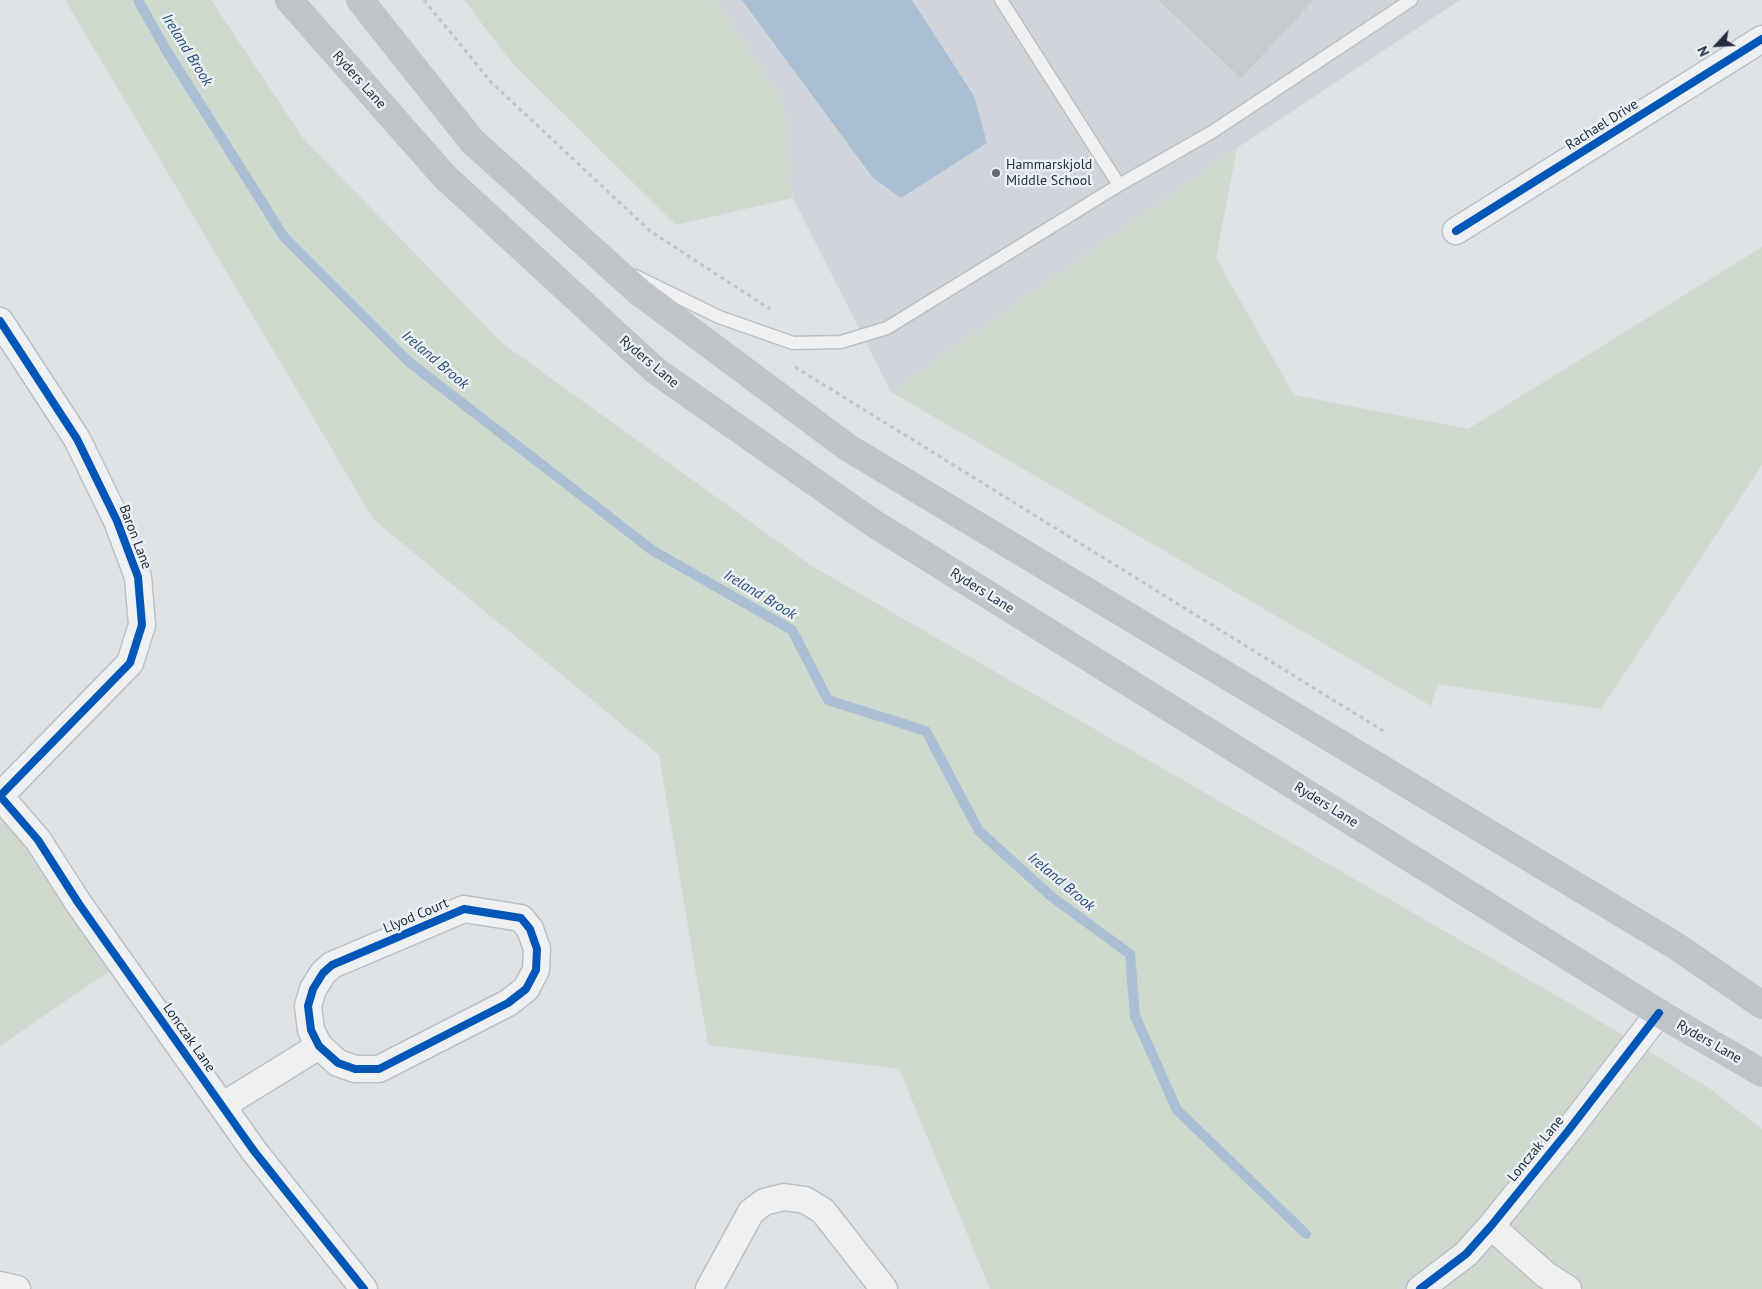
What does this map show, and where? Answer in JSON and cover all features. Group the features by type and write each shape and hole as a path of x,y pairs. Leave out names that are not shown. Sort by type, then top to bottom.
{"main road":[{"name":"Ryders Lane","path":"289,0 445,177 656,371 873,523 1659,1013 1762,1073"},
{"path":"360,0 472,140 639,292 848,447 1667,941 1762,1005"}],"street":[{"name":"Rachael Drive","path":"1456,231 1762,40"},
{"name":"Baron Lane","path":"0,322 77,438 118,521 138,576 142,625 130,663 0,796"},
{"name":"Lonczak Lane","path":"0,796 38,840 79,904 254,1151 364,1289"},
{"name":"Llyod Court","path":"464,909 521,918 530,929 537,949 536,970 526,990 508,1003 379,1069 355,1069 338,1063 319,1046 311,1030 308,1006 313,988 323,973 332,965 464,909"},
{"name":"Lonczak Lane","path":"1420,1289 1466,1254 1491,1226 1568,1131 1659,1013"},
{"path":"222,1106 319,1046"},
{"path":"709,1289 751,1212 764,1202 784,1197 805,1200 822,1211 884,1289"},
{"path":"1491,1226 1546,1276 1568,1289"},
{"path":"0,1285 17,1289"}],"lane":[{"path":"1001,0 1119,185"},
{"path":"605,260 719,317 793,343 841,342 887,328 1119,185 1212,132 1411,0"}],"path":[{"path":"424,0 491,82 650,231 778,314"},
{"path":"787,362 1389,735"}],"shaded area":[{"path":"65,0 211,0 303,138 502,343 812,566 1583,1011 1709,1088 1762,1129 1762,1289 990,1289 899,1069 708,1045 659,755 374,520"},
{"path":"464,0 717,0 783,101 793,198 676,225 511,62"},
{"name":"Hammarskjold Middle School","path":"717,0 1460,0 1237,148 891,392 793,198 783,101"},
{"path":"1237,148 1216,258 1294,395 1468,429 1762,247 1762,465 1601,709 1438,684 1431,706 891,392"},
{"path":"0,796 121,963 0,1046"}],"water":[{"path":"742,0 912,0 974,96 987,143 901,198 873,178"}],"building":[{"path":"1158,0 1314,0 1241,78"}],"waterway":[{"name":"Ireland Brook","path":"138,0 166,50 284,237 409,362 652,550 792,630 828,700 926,731 979,831 1052,897 1130,954 1135,1016 1177,1110 1306,1234"}],"cycle path":[{"path":"1456,231 1762,39"},
{"path":"0,321 77,439 117,521 138,577 142,625 130,663 0,796"},
{"path":"0,796 38,840 79,904 254,1151 364,1289"},
{"path":"464,909 521,918 530,929 537,949 536,970 526,989 508,1003 379,1069 355,1069 338,1063 319,1046 311,1030 308,1006 313,989 323,973 332,965 464,909"},
{"path":"1420,1289 1466,1254 1491,1226 1568,1131 1659,1013"}],"place":[{"name":"Hammarskjold Middle School","path":"996,173"}]}
